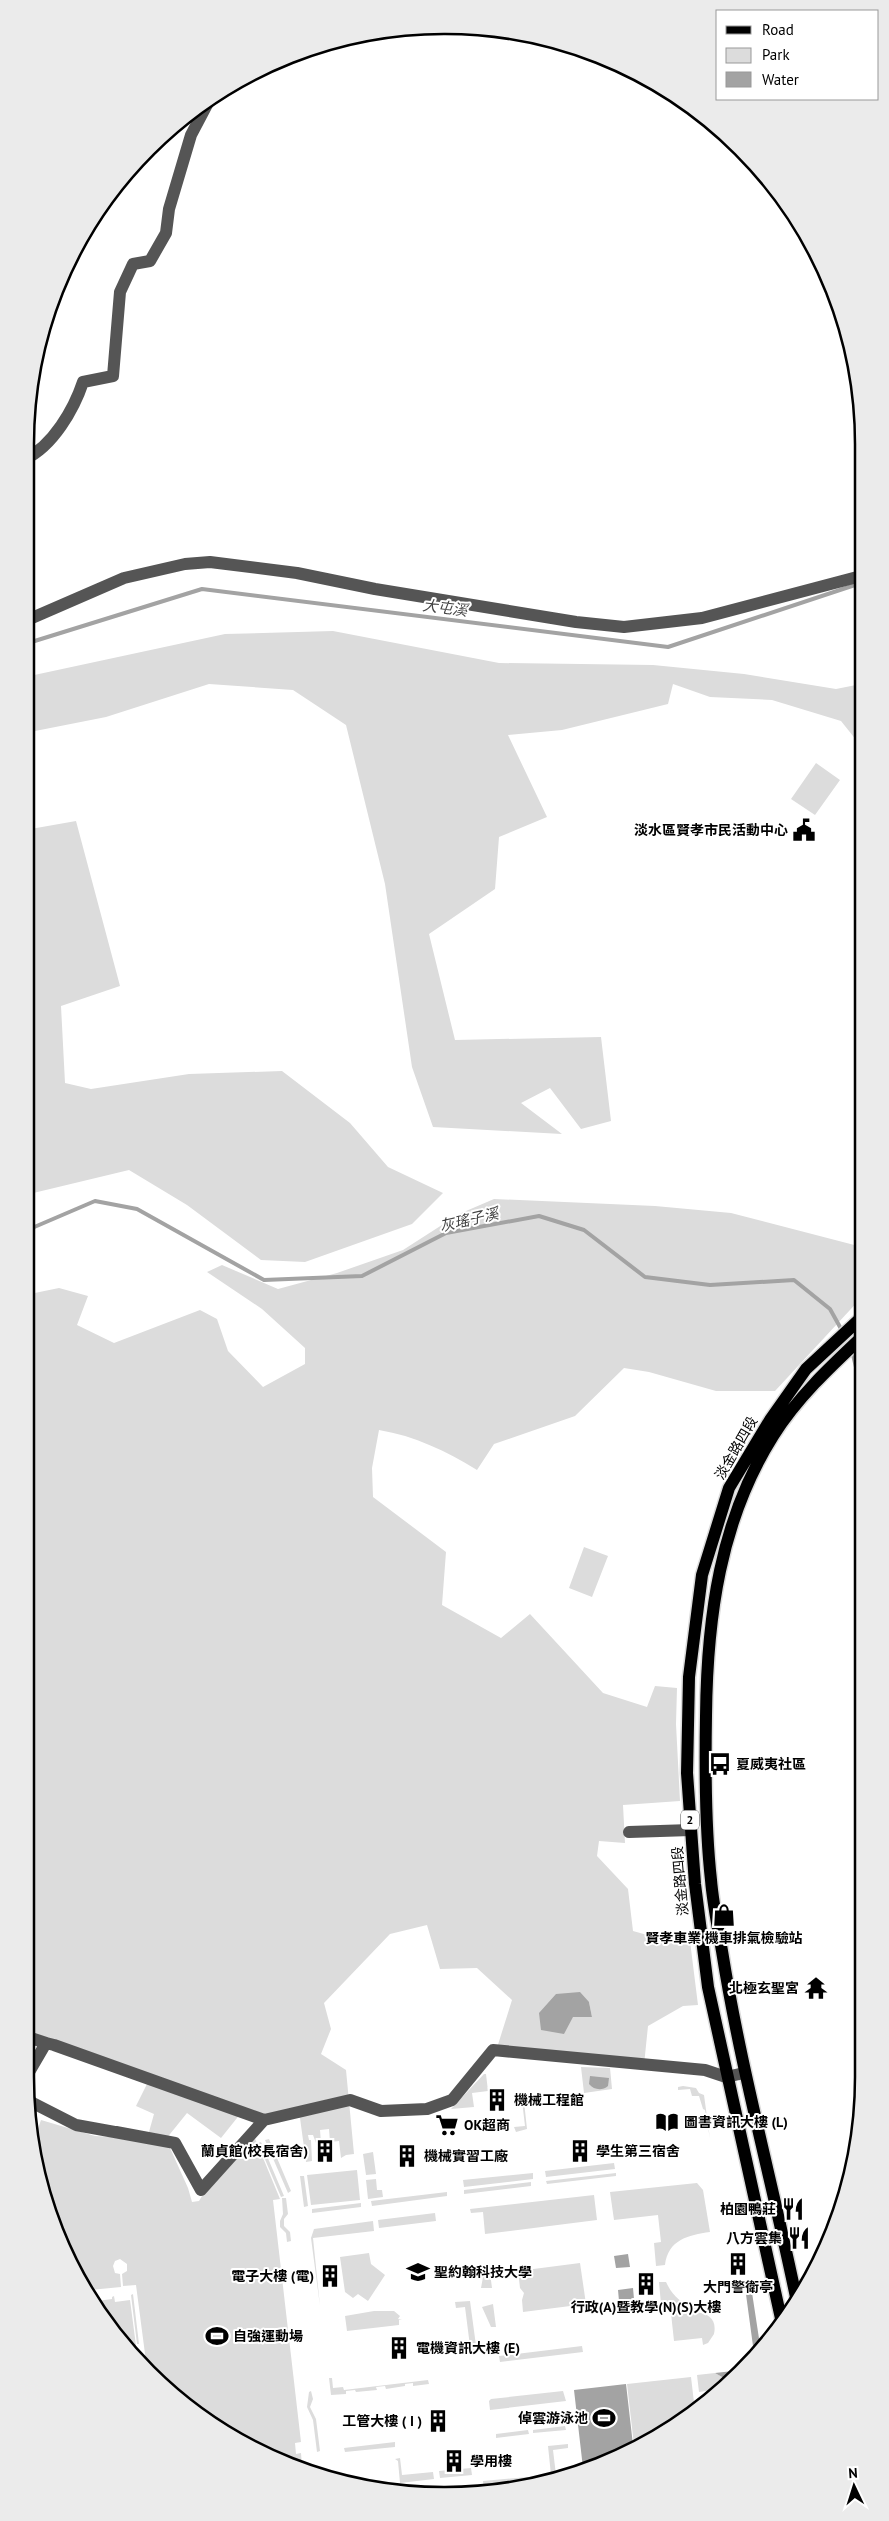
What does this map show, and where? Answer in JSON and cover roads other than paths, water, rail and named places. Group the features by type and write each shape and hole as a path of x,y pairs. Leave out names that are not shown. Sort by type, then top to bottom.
{"main road":[{"name":"淡金路四段","path":"780,2313 726,2077 708,1987 695,1884 687,1773 689,1678 702,1575 729,1488 770,1420 806,1369 855,1324"},
{"name":"淡金路四段","path":"794,2292 744,2073 711,1883 706,1826 706,1680 711,1610 724,1550 743,1495 773,1436 806,1393 855,1344"}],"street":[{"path":"34,454 50,438 76,403 83,382 112,376 120,292 133,264 150,261 166,233 169,209 191,134 202,113"},
{"path":"34,617 124,578 185,564 210,562 297,573 375,589 576,622 624,627 711,616 855,578"},
{"path":"629,1832 691,1830"},
{"path":"34,2039 264,2120 350,2100 381,2111 426,2109 452,2100 493,2050 705,2070 726,2077 744,2073"},
{"path":"34,2063 46,2043"},
{"path":"35,2104 76,2125 175,2144"},
{"path":"116,2132 175,2144 201,2190 264,2120"}],"water":[{"path":"580,1992 589,2002 592,2017 573,2017 564,2034 541,2030 539,2013 556,1994"},
{"path":"590,2076 609,2078 608,2086 601,2089 593,2088 589,2084"},
{"path":"628,2254 630,2267 616,2268 614,2256"},
{"path":"751,2286 759,2340 754,2346 753,2346 745,2287"},
{"path":"633,2288 634,2299 619,2301 618,2290"},
{"path":"730,2371 723,2378 715,2373"},
{"name":"倬雲游泳池","path":"626,2384 633,2441 582,2463 574,2390"}],"waterway":[{"name":"大屯溪","path":"34,641 202,589 668,647 855,585"},
{"name":"灰瑤子溪","path":"34,1227 95,1201 137,1209 264,1280 362,1276 446,1233 539,1216 584,1230 645,1277 710,1285 794,1280 830,1309 850,1345"},
{"name":"灰瑤子溪","path":"852,1351 855,1363"}],"place":[{"name":"淡水區賢孝市民活動中心","path":"804,830"},
{"name":"夏威夷社區","path":"720,1764"},
{"name":"賢孝車業 機車排氣檢驗站","path":"724,1915"},
{"name":"北極玄聖宮","path":"816,1988"},
{"name":"機械工程館","path":"497,2100"},
{"name":"圖書資訊大樓 (L)","path":"667,2122"},
{"name":"OK超商","path":"447,2125"},
{"name":"蘭貞館(校長宿舍)","path":"325,2151"},
{"name":"學生第三宿舍","path":"580,2151"},
{"name":"機械實習工廠","path":"407,2156"},
{"name":"柏園鴨莊","path":"793,2209"},
{"name":"八方雲集","path":"799,2238"},
{"name":"大門警衛亭","path":"738,2264"},
{"name":"聖約翰科技大學","path":"418,2272"},
{"name":"電子大樓 (電)","path":"330,2276"},
{"name":"行政(A)暨教學(N)(S)大樓","path":"646,2284"},
{"name":"自強運動場","path":"217,2336"},
{"name":"電機資訊大樓 (E)","path":"399,2348"},
{"name":"倬雲游泳池","path":"604,2418"},
{"name":"工管大樓 ( I )","path":"438,2421"},
{"name":"學用樓","path":"454,2461"}]}
